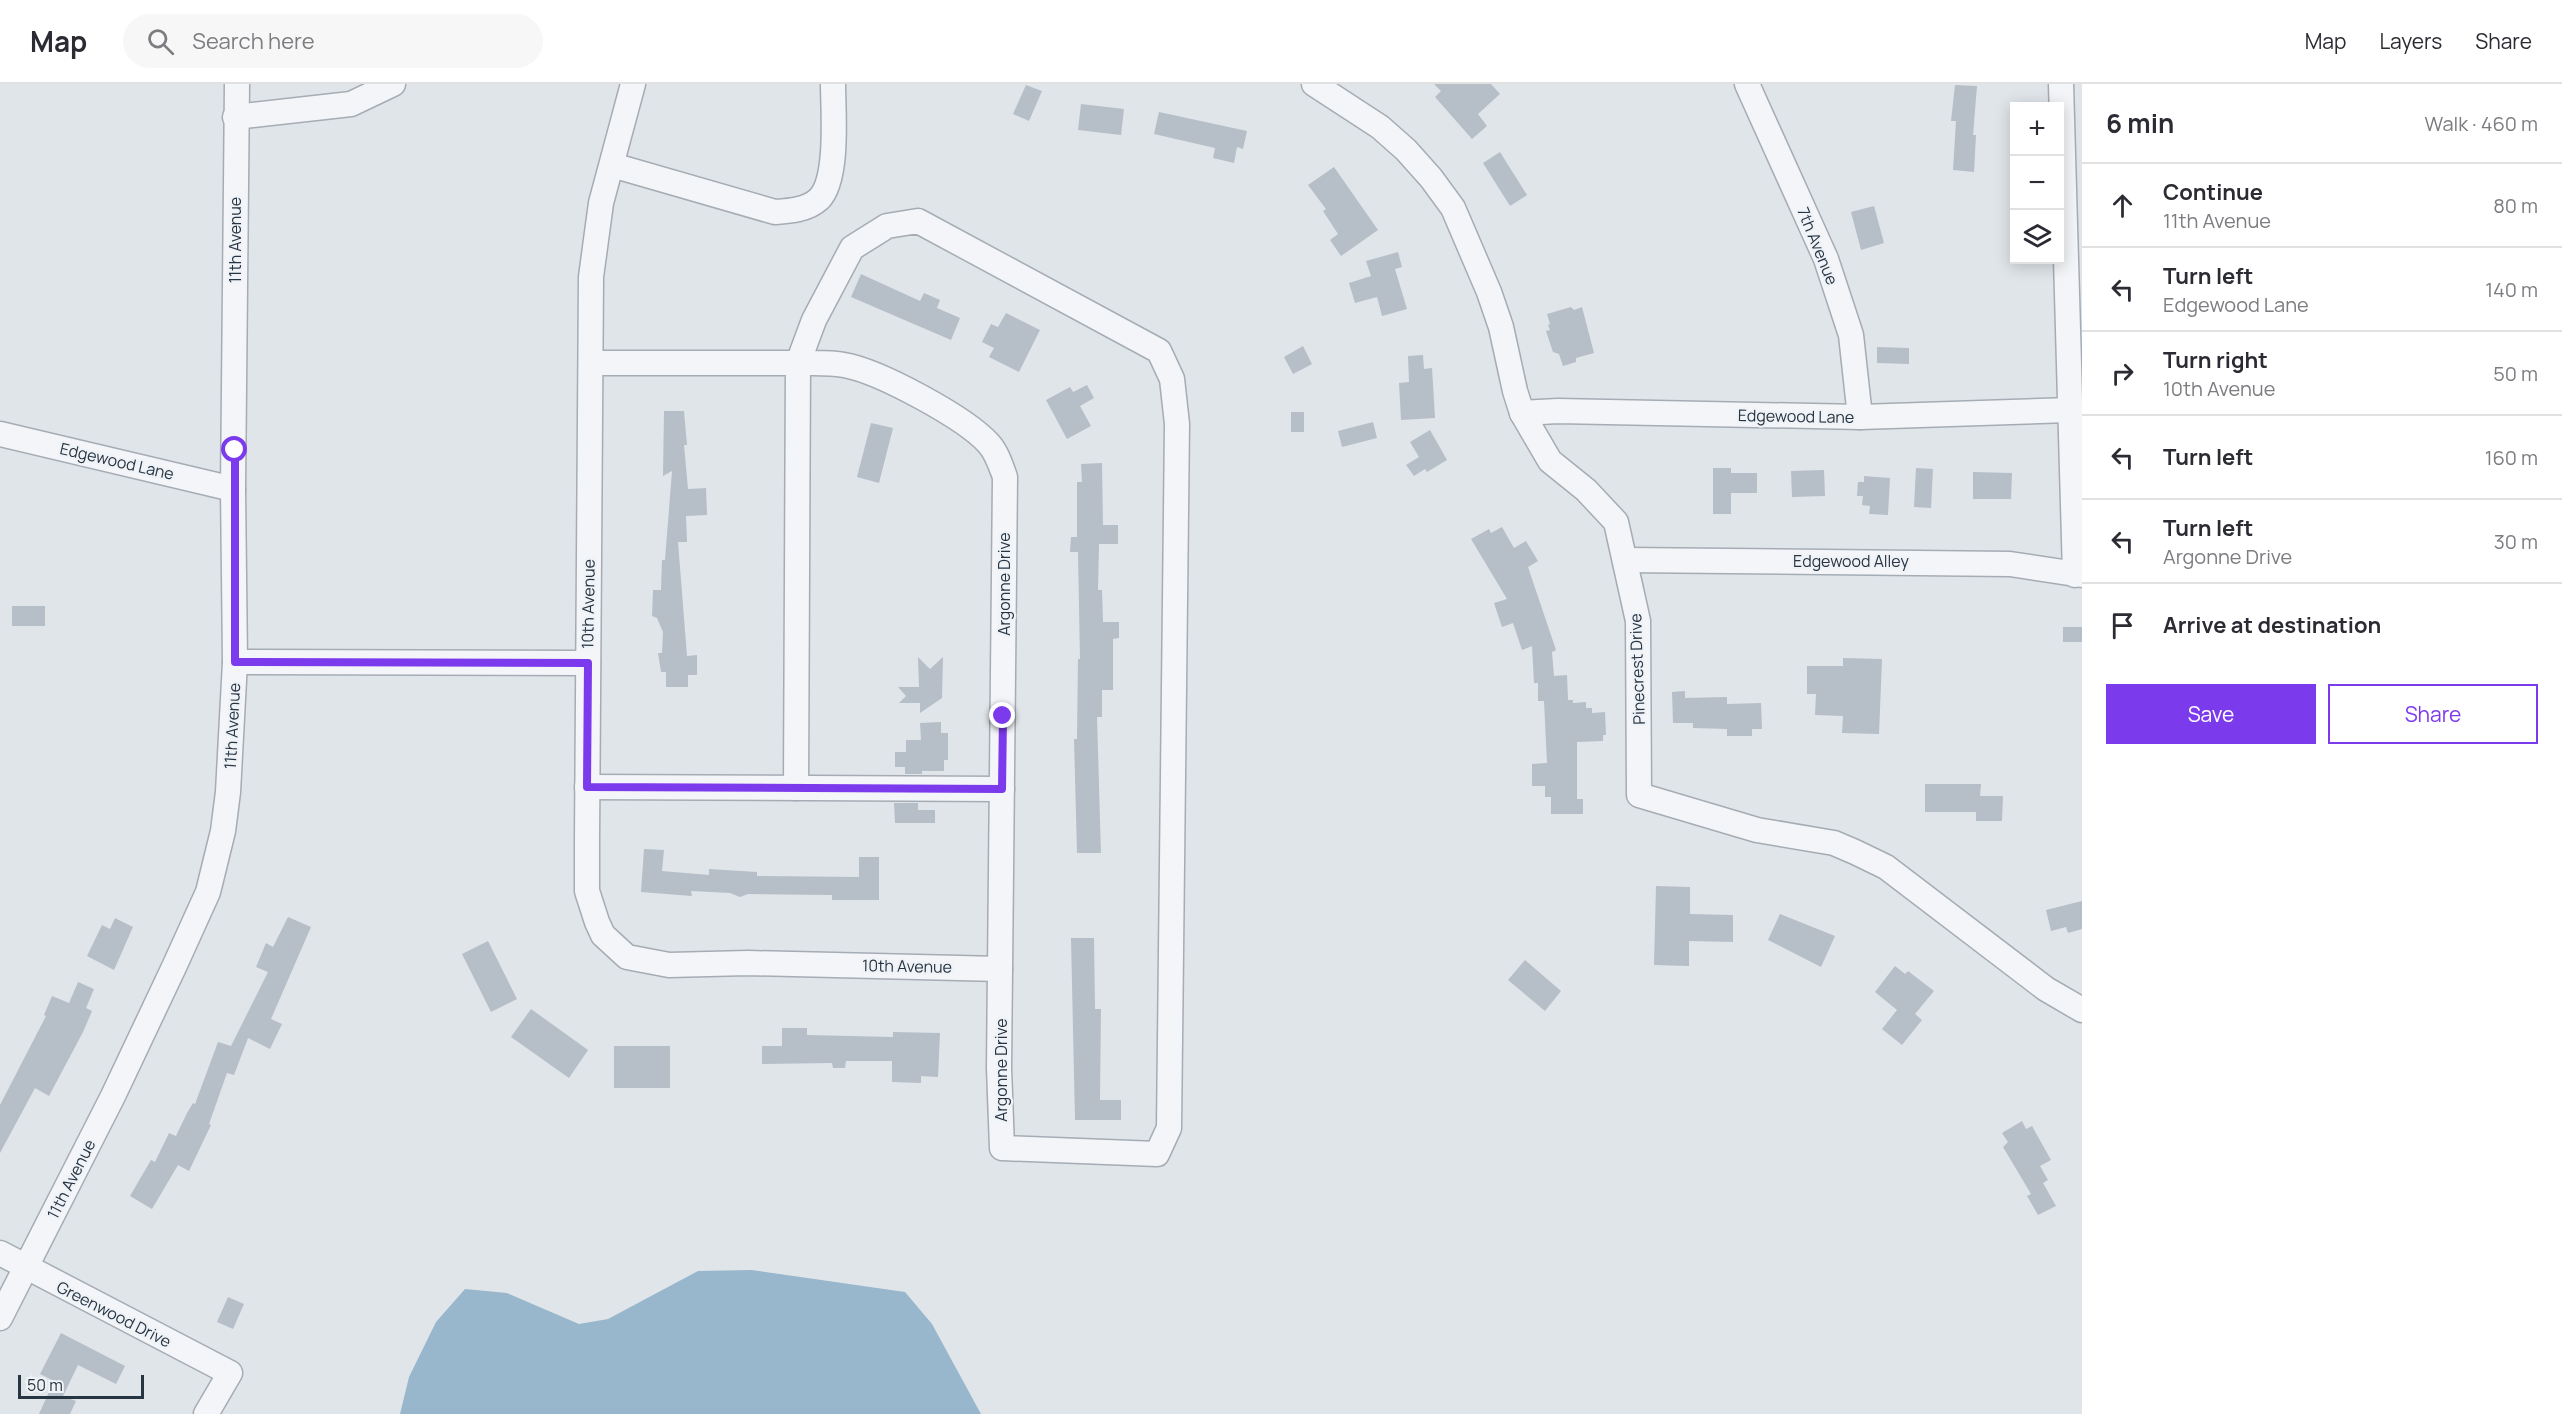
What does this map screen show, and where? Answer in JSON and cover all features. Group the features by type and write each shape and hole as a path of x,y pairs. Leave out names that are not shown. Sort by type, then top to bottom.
{"street":[{"name":"11th Avenue","path":"0,1318 113,1096 208,892 223,831 228,792 235,662 233,489 237,84"},
{"path":"235,117 351,104 393,84"},
{"name":"10th Avenue","path":"633,84 601,203 591,277 587,891 603,935 627,957 669,965 748,963 1000,969"},
{"path":"612,165 775,212 795,211 819,198 832,170 833,84"},
{"name":"Pinecrest Drive","path":"1314,84 1341,99 1397,142 1431,178 1453,208 1489,292 1501,327 1522,413 1550,461 1586,490 1616,522 1638,621 1639,795 1757,830 1834,843 1865,856 1886,867 2046,989 2082,1011"},
{"name":"7th Avenue","path":"1747,84 1826,259 1851,335 1860,417"},
{"path":"2061,84 2070,410 2079,575"},
{"name":"Argonne Drive","path":"591,363 845,365 870,372 962,420 990,445 1001,463 1005,477 999,1068 1002,1148 1157,1154 1169,1128 1177,436 1172,379 1160,351 918,221 887,226 852,248 814,320 798,363"},
{"path":"796,788 798,363"},
{"name":"Edgewood Lane","path":"1522,413 1860,417 2070,410"},
{"name":"Edgewood Lane","path":"0,434 233,489"},
{"name":"Edgewood Alley","path":"1625,560 2010,564 2079,575"},
{"path":"235,662 588,663"},
{"path":"587,787 1002,789"},
{"name":"Greenwood Drive","path":"0,1254 230,1373 206,1414"}],"water":[{"path":"752,1270 905,1292 932,1324 981,1414 400,1414 409,1377 436,1322 465,1289 507,1293 579,1324 608,1319 698,1271"}],"building":[{"path":"1434,84 1491,84 1500,94 1478,114 1487,126 1472,139 1435,97 1441,91"},
{"path":"1026,85 1042,91 1029,121 1013,114"},
{"path":"1955,85 1977,86 1973,135 1976,135 1974,172 1953,170 1956,121 1951,121"},
{"path":"1081,104 1124,109 1121,135 1078,130"},
{"path":"1159,112 1247,131 1243,149 1237,147 1234,163 1213,158 1215,148 1154,134"},
{"path":"1500,152 1527,195 1510,206 1483,163"},
{"path":"1334,167 1378,230 1341,256 1330,240 1338,234 1323,211 1326,209 1308,185"},
{"path":"1874,206 1884,243 1861,250 1851,212"},
{"path":"1398,252 1402,267 1395,269 1407,309 1382,316 1377,297 1355,303 1349,283 1371,276 1366,261"},
{"path":"861,274 920,301 924,293 940,300 937,308 960,318 951,340 851,297"},
{"path":"1571,307 1574,310 1582,307 1594,353 1576,358 1576,362 1563,366 1559,354 1553,352 1546,331 1550,330 1547,314"},
{"path":"1006,313 1040,330 1019,372 989,357 994,348 982,342 991,324 998,327"},
{"path":"1303,346 1312,364 1293,374 1284,357"},
{"path":"1877,347 1909,348 1909,364 1877,363"},
{"path":"1423,355 1424,369 1432,368 1435,418 1401,420 1399,383 1409,382 1408,356"},
{"path":"1087,385 1094,398 1080,406 1091,426 1067,439 1046,400 1070,387 1073,392"},
{"path":"664,411 684,411 688,489 706,488 707,515 686,516 687,542 678,542 687,656 697,655 697,675 688,675 688,687 666,687 666,672 661,672 658,653 662,653 663,632 657,618 652,616 653,590 661,590 672,471 663,476"},
{"path":"1291,412 1304,412 1304,432 1291,432"},
{"path":"1373,422 1377,438 1342,447 1338,431"},
{"path":"871,423 893,428 879,483 857,477"},
{"path":"1430,430 1447,460 1427,472 1425,469 1414,476 1406,465 1419,457 1410,442"},
{"path":"1102,463 1103,525 1118,525 1118,544 1099,544 1098,590 1102,590 1103,622 1119,622 1119,638 1113,639 1113,690 1102,690 1102,717 1097,717 1101,853 1077,853 1074,739 1077,739 1078,659 1080,659 1078,552 1070,552 1071,537 1077,537 1077,482 1082,482 1081,464"},
{"path":"1713,468 1731,468 1731,473 1757,473 1757,493 1731,493 1731,514 1713,514"},
{"path":"1916,468 1933,469 1931,508 1914,507"},
{"path":"1824,470 1825,496 1792,497 1791,471"},
{"path":"1973,472 2012,473 2011,499 1973,499"},
{"path":"1864,476 1890,478 1888,515 1869,514 1870,506 1862,505 1863,496 1857,496 1858,482 1864,482"},
{"path":"1502,527 1514,548 1526,541 1538,561 1528,567 1556,650 1552,652 1554,676 1567,675 1568,700 1573,700 1573,703 1586,702 1586,708 1592,708 1592,713 1605,712 1606,735 1603,735 1603,741 1577,742 1577,799 1583,799 1583,814 1551,814 1551,797 1545,797 1545,786 1532,786 1532,764 1547,763 1544,701 1538,701 1538,683 1534,683 1532,646 1522,650 1513,623 1502,627 1494,603 1507,599 1471,539 1489,529 1491,533"},
{"path":"12,606 45,606 45,626 12,626"},
{"path":"2063,627 2082,627 2082,642 2063,642"},
{"path":"918,657 930,669 943,657 942,698 920,713 920,703 899,703 906,696 898,687 919,687"},
{"path":"1843,658 1882,659 1879,734 1842,733 1843,716 1815,715 1816,694 1807,694 1807,666 1843,666"},
{"path":"1685,691 1685,698 1727,697 1727,704 1761,703 1762,729 1752,729 1752,736 1727,736 1727,729 1693,728 1693,723 1673,723 1672,692"},
{"path":"941,722 941,733 948,733 948,760 944,760 944,771 905,774 905,767 895,767 895,752 906,752 906,740 921,740 920,723"},
{"path":"1925,784 1981,784 1980,796 2003,796 2002,821 1976,821 1976,812 1925,812"},
{"path":"894,803 918,803 918,810 935,810 935,823 895,823"},
{"path":"644,849 664,850 662,871 709,875 709,869 757,872 757,876 859,877 859,857 879,857 879,900 832,900 832,895 748,894 740,897 730,893 691,891 692,896 641,892"},
{"path":"1656,886 1690,887 1690,914 1733,915 1733,942 1689,941 1689,966 1654,965"},
{"path":"2082,901 2082,929 2068,933 2066,927 2051,931 2046,910"},
{"path":"1780,914 1835,936 1821,967 1768,940"},
{"path":"288,917 311,927 271,1019 282,1024 270,1049 248,1038 234,1075 227,1073 209,1124 211,1125 189,1171 178,1165 152,1209 130,1196 151,1160 155,1162 169,1133 176,1136 187,1113 193,1103 195,1104 218,1042 231,1046 268,972 256,967 266,943 273,947"},
{"path":"115,918 133,927 114,970 87,956 102,925 110,929"},
{"path":"1071,938 1094,938 1095,1009 1101,1009 1100,1100 1121,1100 1121,1120 1075,1120"},
{"path":"488,941 517,999 491,1012 462,954"},
{"path":"1525,960 1561,991 1545,1011 1508,980"},
{"path":"1895,966 1905,974 1908,971 1934,991 1915,1014 1922,1020 1902,1045 1882,1029 1897,1010 1875,992"},
{"path":"78,982 94,989 86,1008 92,1011 83,1032 49,1096 35,1088 0,1153 0,1105 46,1016 44,1015 52,996 69,1003"},
{"path":"531,1009 588,1050 569,1078 511,1037"},
{"path":"782,1028 807,1028 807,1035 893,1037 893,1032 940,1033 938,1077 921,1076 921,1083 892,1082 892,1061 846,1061 845,1068 833,1068 832,1063 762,1064 762,1046 782,1046"},
{"path":"614,1046 670,1046 670,1088 614,1088"},
{"path":"2022,1121 2026,1129 2032,1126 2051,1160 2040,1166 2048,1180 2043,1183 2056,1206 2038,1215 2027,1196 2031,1194 2003,1147 2008,1142 2002,1133"},
{"path":"228,1297 244,1304 233,1329 217,1322"},
{"path":"61,1333 125,1366 116,1384 78,1365 63,1396 76,1401 70,1414 39,1414 54,1381 40,1374"}],"route":[{"path":"235,450 233,489 235,662 588,663 587,787 1002,789 1003,716"}]}
